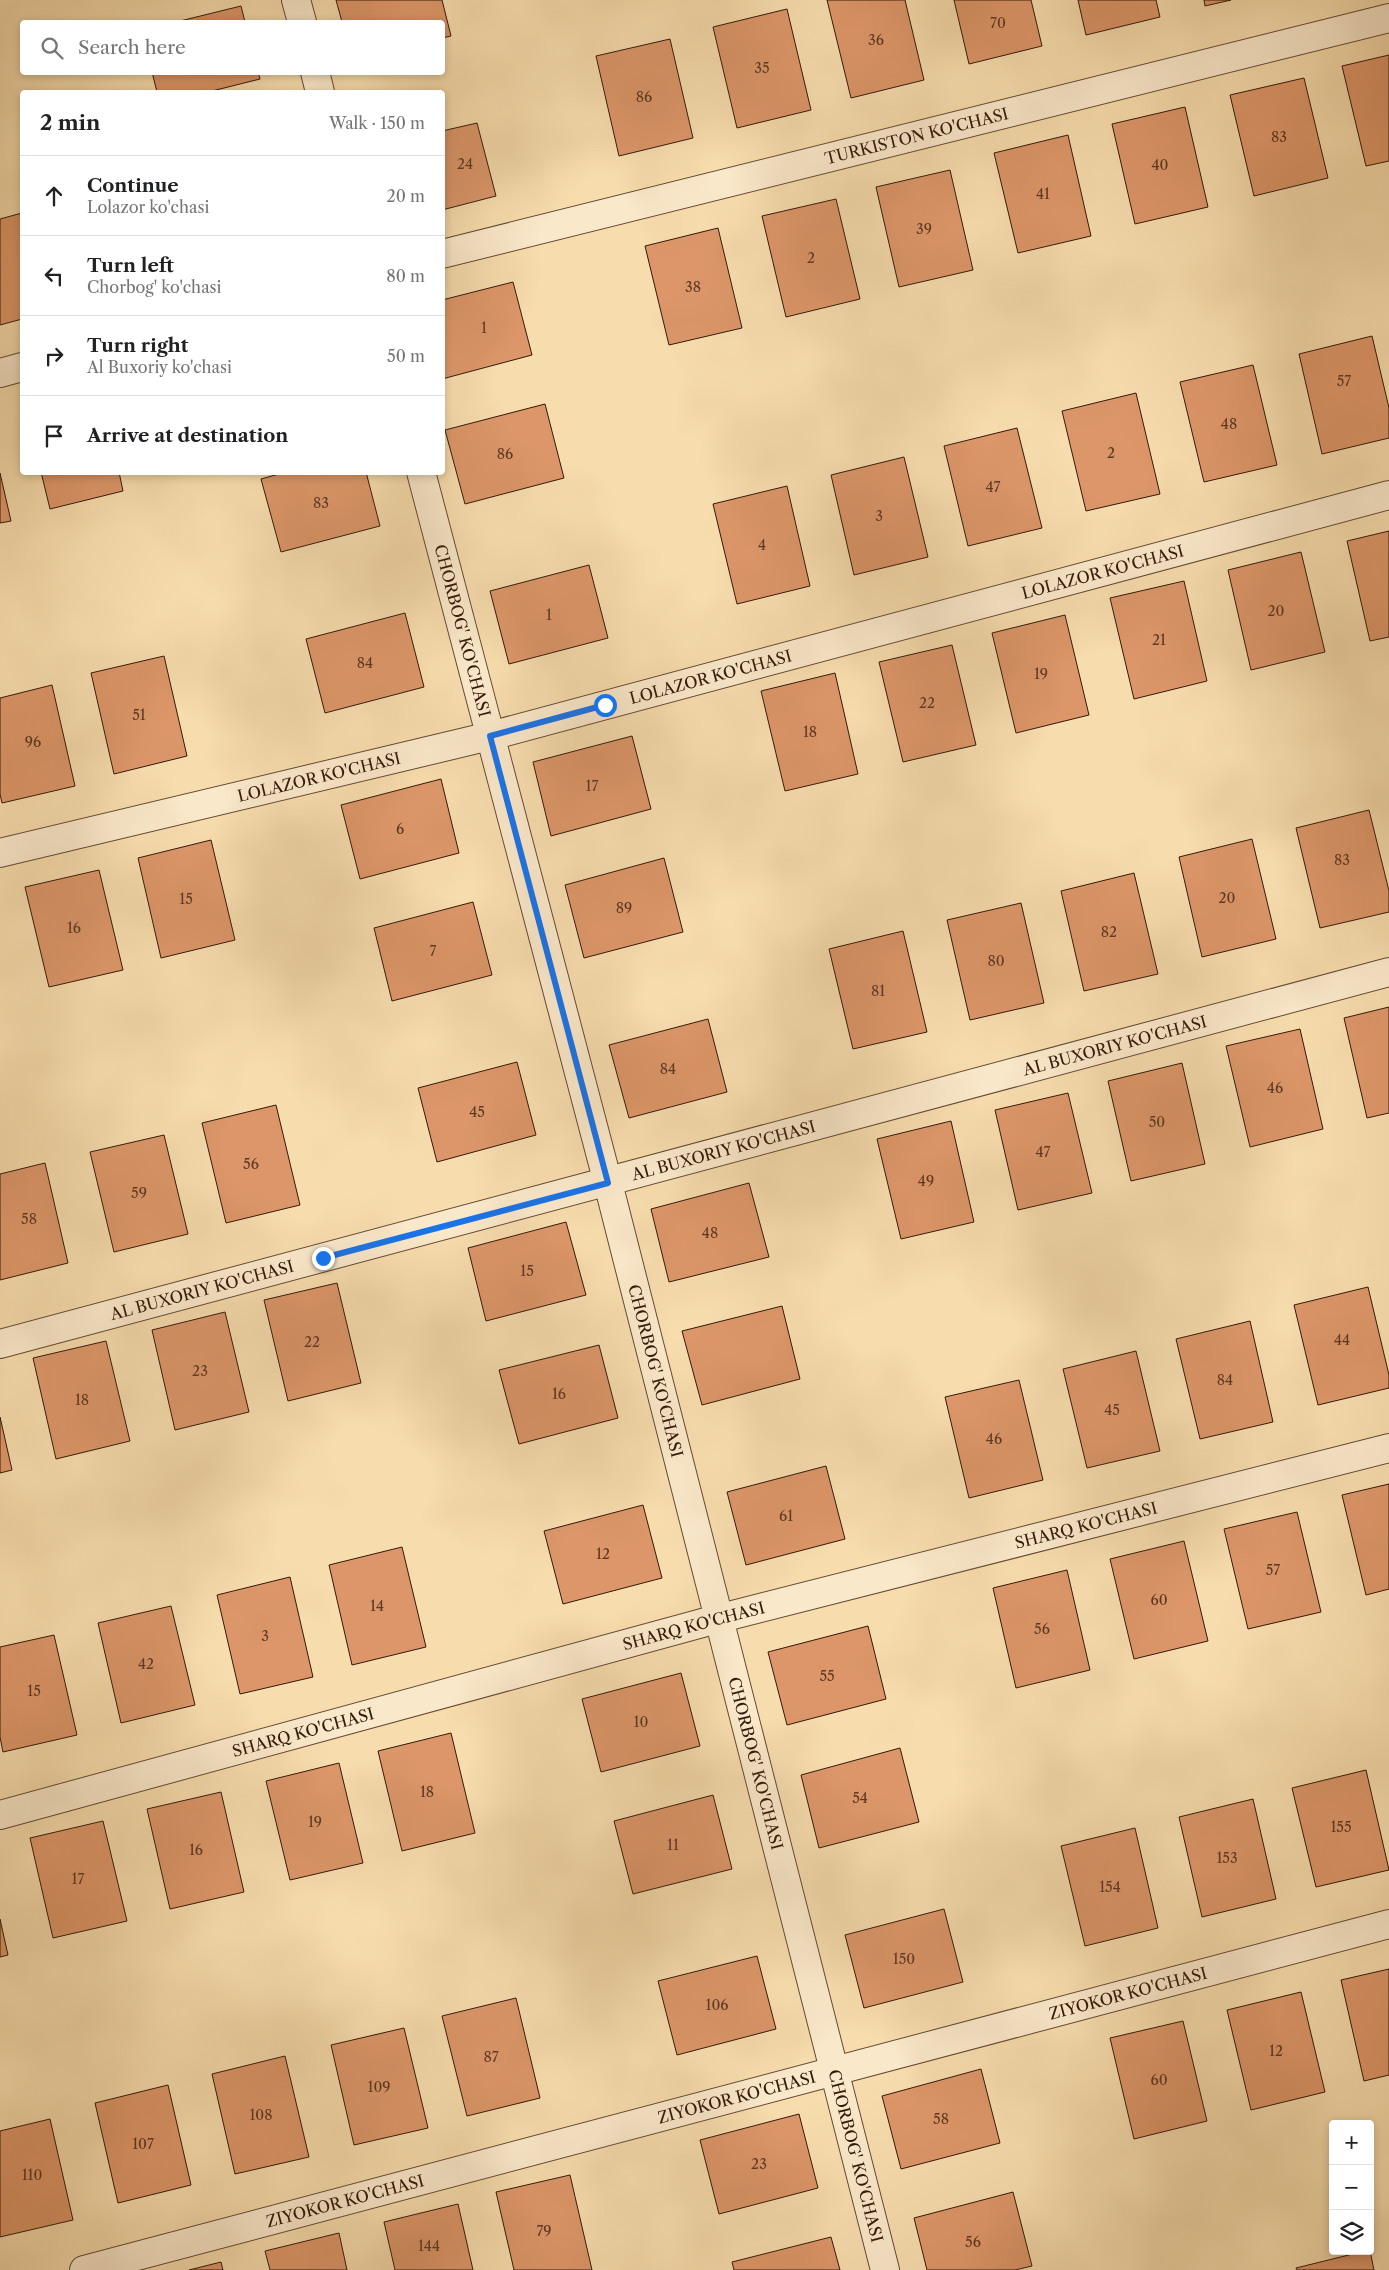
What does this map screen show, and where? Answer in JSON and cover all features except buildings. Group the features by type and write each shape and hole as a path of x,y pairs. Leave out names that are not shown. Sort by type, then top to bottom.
{"street":[{"path":"296,0 301,20"},
{"name":"TURKISTON KO'CHASI","path":"445,253 1389,18"},
{"path":"316,75 320,90"},
{"path":"0,373 20,368"},
{"name":"CHORBOG' KO'CHASI","path":"422,475 608,1183 885,2270"},
{"name":"LOLAZOR KO'CHASI","path":"0,853 490,736 1389,496"},
{"name":"AL BUXORIY KO'CHASI","path":"0,1344 608,1183 1389,972"},
{"name":"SHARQ KO'CHASI","path":"0,1815 718,1619 1389,1448"},
{"name":"ZIYOKOR KO'CHASI","path":"84,2270 1389,1924"}],"route":[{"path":"323,1258 608,1183 490,736 605,705"}]}
